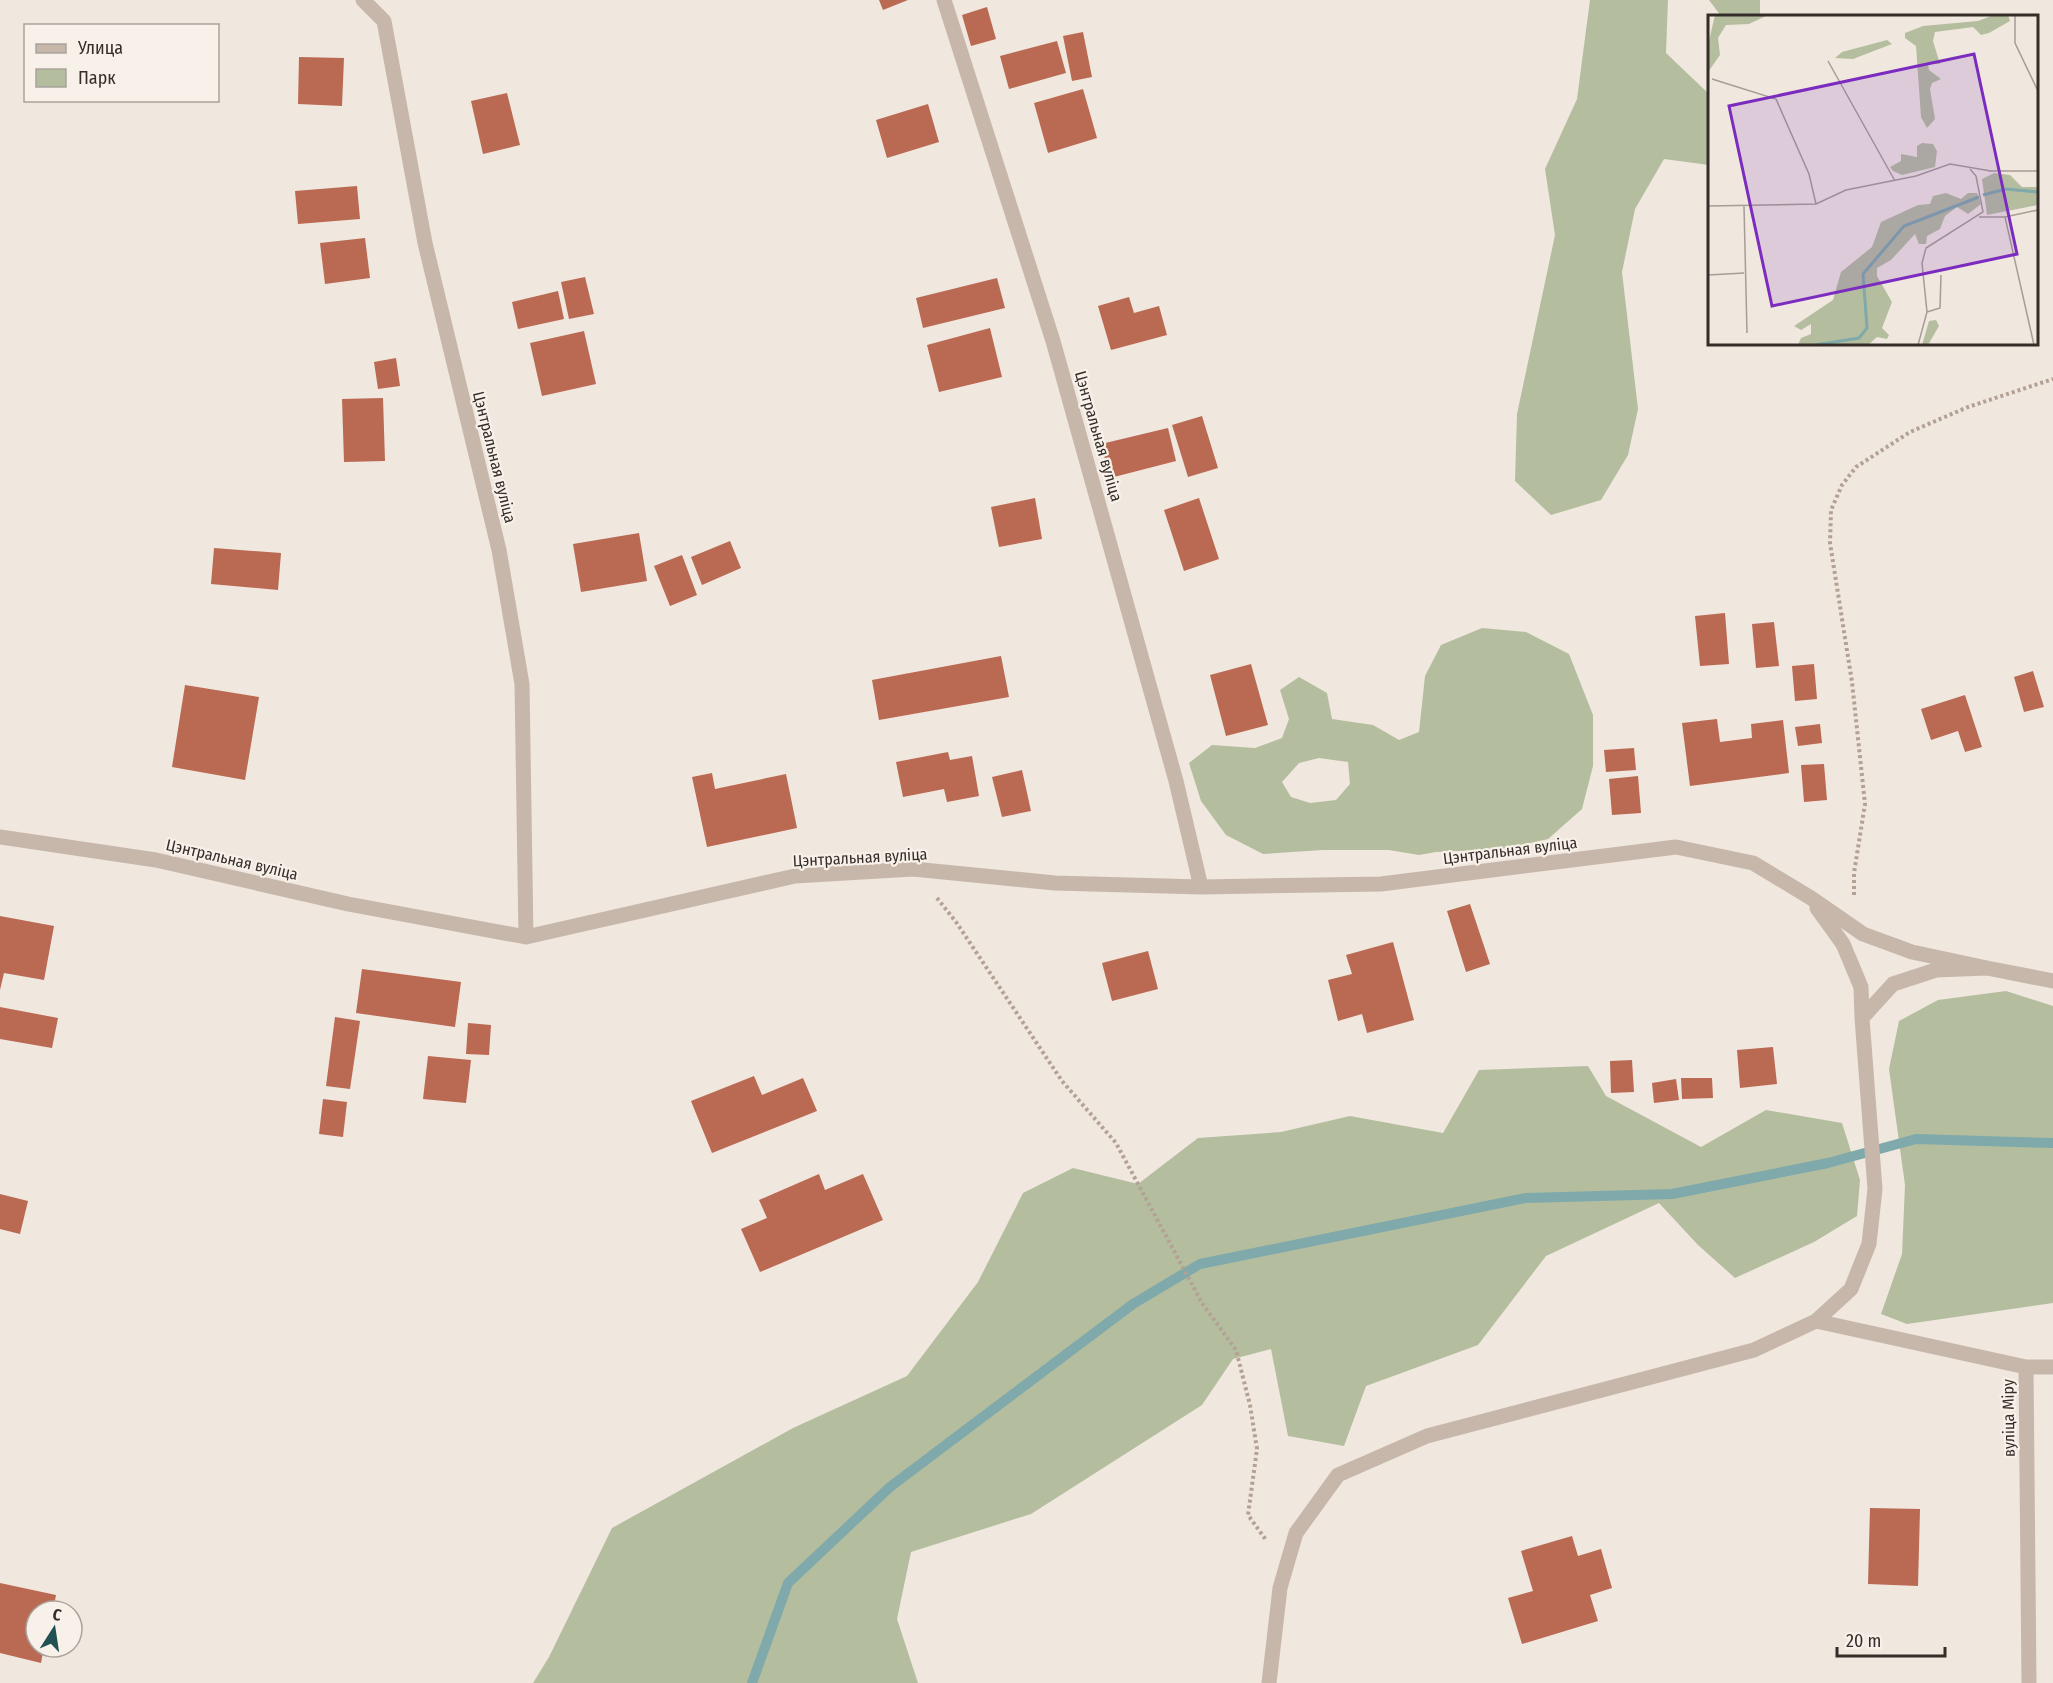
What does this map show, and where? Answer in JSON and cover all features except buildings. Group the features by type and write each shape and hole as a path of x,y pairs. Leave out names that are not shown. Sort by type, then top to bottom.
{"street":[{"name":"Цэнтральная вуліца","path":"363,0 384,21 425,243 499,550 522,684 526,937"},
{"name":"Цэнтральная вуліца","path":"944,0 1053,341 1176,781 1201,887"},
{"name":"Цэнтральная вуліца","path":"0,837 156,860 348,904 526,937 795,876 914,869 1055,883 1201,887 1381,884 1676,847 1753,863 1859,932 1912,952 1987,968"},
{"name":"Цэнтральная вуліца","path":"1269,1683 1280,1588 1296,1533 1338,1475 1427,1436 1754,1350 1816,1321 1851,1289 1869,1244 1875,1189 1861,987 1843,944 1810,898"},
{"path":"1862,1018 1893,984 1936,970 1987,968 2053,981"},
{"name":"вуліца Міру","path":"1816,1321 2026,1367 2029,1683"},
{"path":"2026,1367 2053,1367"}],"path":[{"path":"1859,932 1854,873 1866,804 1852,682 1830,543 1831,510 1842,485 1856,467 1910,432 1968,407 2053,379"},
{"path":"914,869 956,922 1062,1081 1116,1143 1202,1303 1236,1350 1251,1405 1257,1449 1248,1515 1286,1567"}],"green space":[{"path":"1590,0 1668,0 1666,53 1708,93 1708,165 1664,159 1635,209 1622,272 1638,409 1628,455 1601,500 1551,515 1515,481 1517,414 1555,235 1545,169 1577,99"},
{"path":"1709,0 1760,0 1760,15 1720,15"},
{"path":"1482,628 1526,632 1569,654 1593,715 1593,766 1582,809 1548,839 1502,849 1419,855 1389,850 1323,850 1263,854 1226,835 1201,801 1189,763 1212,745 1255,748 1282,738 1289,719 1280,690 1299,677 1327,693 1332,719 1373,725 1399,740 1419,732 1425,676 1441,645","holes":["1319,758 1348,762 1350,784 1336,800 1310,803 1291,797 1282,782 1299,763"]},
{"path":"2006,991 2053,1006 2053,1303 1907,1324 1881,1314 1902,1254 1905,1185 1889,1069 1899,1021 1938,1000"},
{"path":"1588,1066 1606,1096 1701,1147 1766,1110 1842,1123 1860,1180 1857,1216 1814,1242 1735,1278 1698,1245 1659,1203 1546,1256 1478,1345 1366,1386 1344,1446 1288,1436 1271,1349 1233,1359 1202,1405 1031,1514 911,1552 897,1619 918,1683 533,1683 549,1657 612,1528 793,1428 907,1376 978,1282 1023,1193 1073,1168 1138,1184 1198,1138 1281,1132 1350,1116 1443,1133 1479,1070"}],"waterway":[{"path":"752,1683 788,1583 890,1487 1133,1304 1200,1264 1526,1198 1672,1194 1828,1163 1916,1139 2053,1143"}]}
